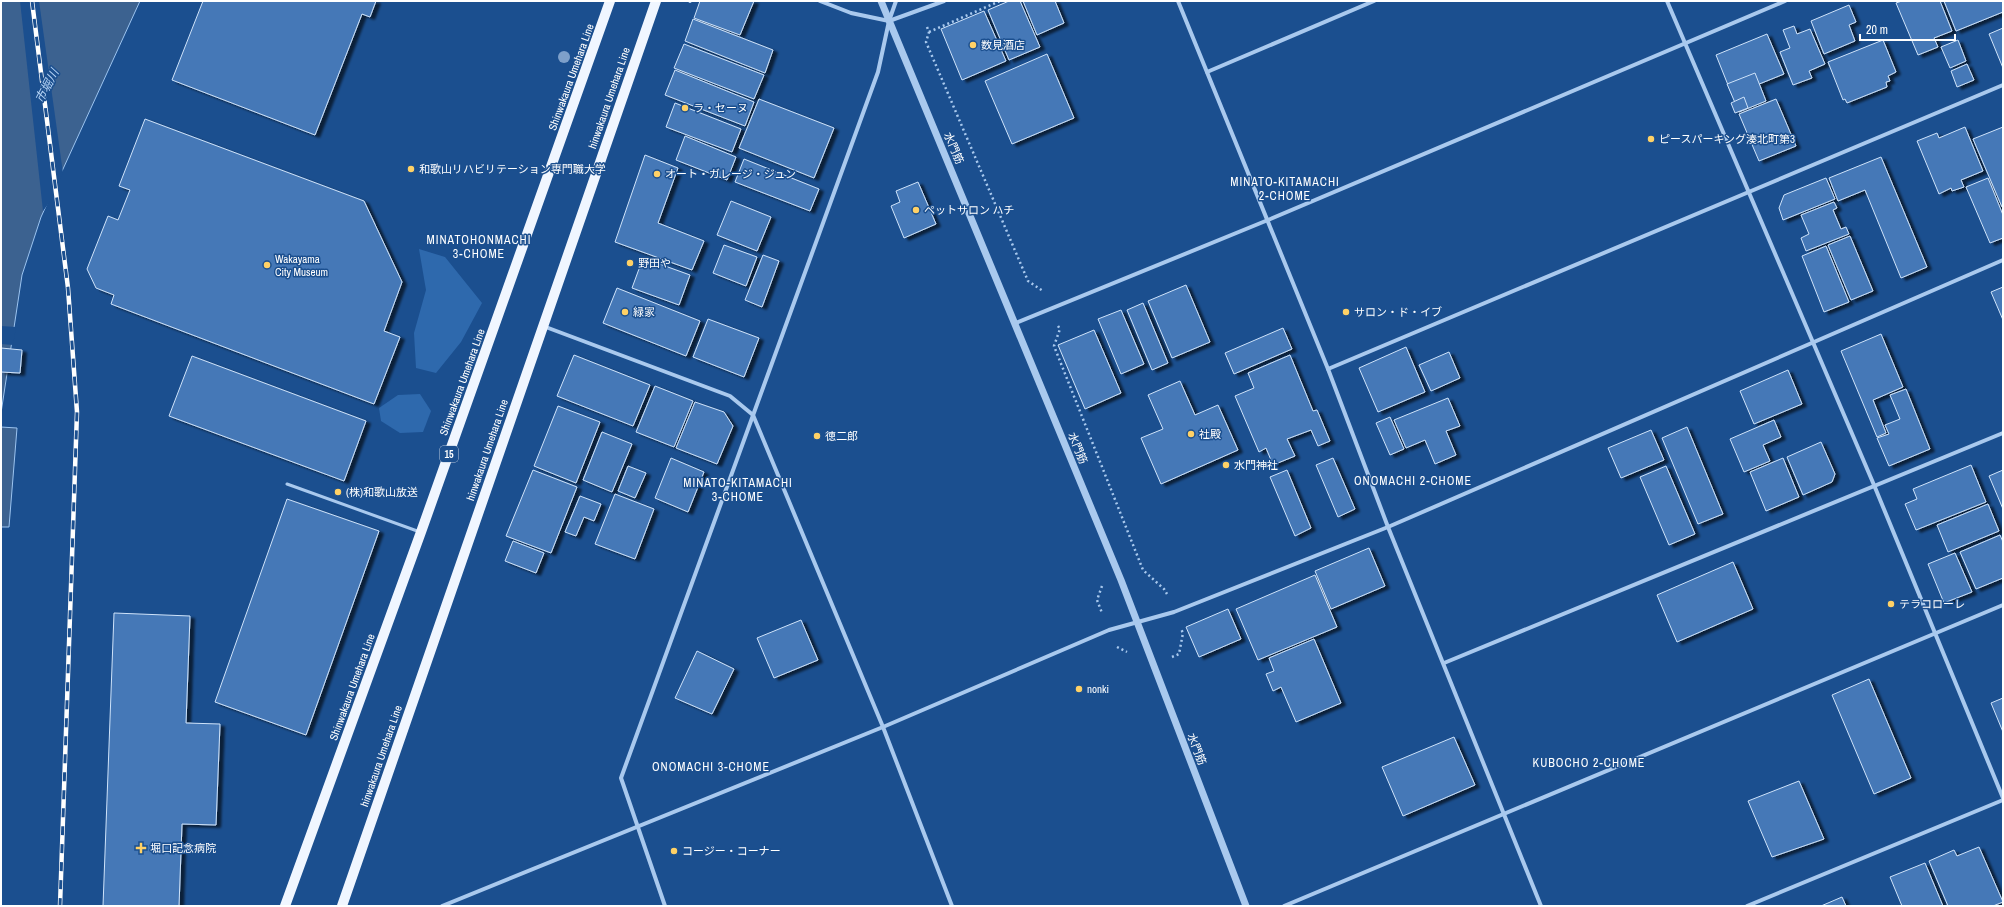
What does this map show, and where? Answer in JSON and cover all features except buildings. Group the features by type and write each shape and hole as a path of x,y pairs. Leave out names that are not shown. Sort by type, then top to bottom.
{"main road":[{"name":"Shinwakaura Umehara Line","path":"285,906 421,532 610,1"},
{"name":"hinwakaura Umehara Line","path":"342,906 656,1"}],"street":[{"path":"820,1 851,13 889,21 944,1"},
{"name":"水門筋","path":"881,1 1016,323 1137,622 1246,906"},
{"path":"665,906 621,778 878,72 889,21 896,1"},
{"path":"1178,1 1328,369 1388,527 1542,906"},
{"path":"1207,72 1374,1"},
{"path":"1667,1 1874,485 2003,799 1747,906"},
{"path":"1016,323 1268,220 1785,1"},
{"path":"1328,369 2003,84"},
{"path":"442,906 883,727 1109,630 1174,612 1388,527 1813,341 2003,260"},
{"path":"543,326 730,396 753,414 883,727 952,906"},
{"path":"1444,663 2003,433"},
{"path":"1284,906 1503,813 2003,605"}],"lane":[{"path":"287,484 421,532"}],"path":[{"path":"1000,1 929,32 926,42 1028,281 1046,294 1060,329 1054,346 1143,570 1164,589 1174,612"}],"shaded area":[{"path":"419,249 445,257 482,303 461,342 436,373 416,368 414,333 426,290"},
{"path":"420,394 431,411 423,432 400,433 381,421 379,408 398,395"}],"water":[{"name":"市堀川","path":"1,1 140,1 41,217 22,275 1,413"},
{"path":"1,427 17,428 9,527 1,527"}],"pier":[{"path":"20,1 39,1 63,173 49,203 43,211"},
{"path":"1,326 16,327 13,345 1,344"}],"railway":[{"path":"32,1 68,288 77,412 60,906"}],"place":[{"name":"数見酒店","path":"973,45"},
{"name":"ラ・セーヌ","path":"685,108"},
{"name":"ピースパーキング湊北町第3","path":"1651,139"},
{"name":"和歌山リハビリテーション専門職大学","path":"411,169"},
{"name":"オート・ガレージ・ジュン","path":"657,174"},
{"name":"ペットサロン ハチ","path":"916,210"},
{"name":"野田や","path":"630,263"},
{"name":"Wakayama City Museum","path":"267,265"},
{"name":"緑家","path":"625,312"},
{"name":"サロン・ド・イブ","path":"1346,312"},
{"name":"社殿","path":"1191,434"},
{"name":"徳二郎","path":"817,436"},
{"name":"水門神社","path":"1226,465"},
{"name":"(株)和歌山放送","path":"338,492"},
{"name":"テラコローレ","path":"1891,604"},
{"name":"nonki","path":"1079,689"},
{"name":"堀口記念病院","path":"141,848"},
{"name":"コージー・コーナー","path":"674,851"}],"district":[{"name":"MINATO-KITAMACHI 2-CHOME","path":"1285,189"},
{"name":"MINATOHONMACHI 3-CHOME","path":"479,247"},
{"name":"ONOMACHI 2-CHOME","path":"1413,481"},
{"name":"MINATO-KITAMACHI 3-CHOME","path":"738,490"},
{"name":"KUBOCHO 2-CHOME","path":"1589,763"},
{"name":"ONOMACHI 3-CHOME","path":"711,767"}]}
